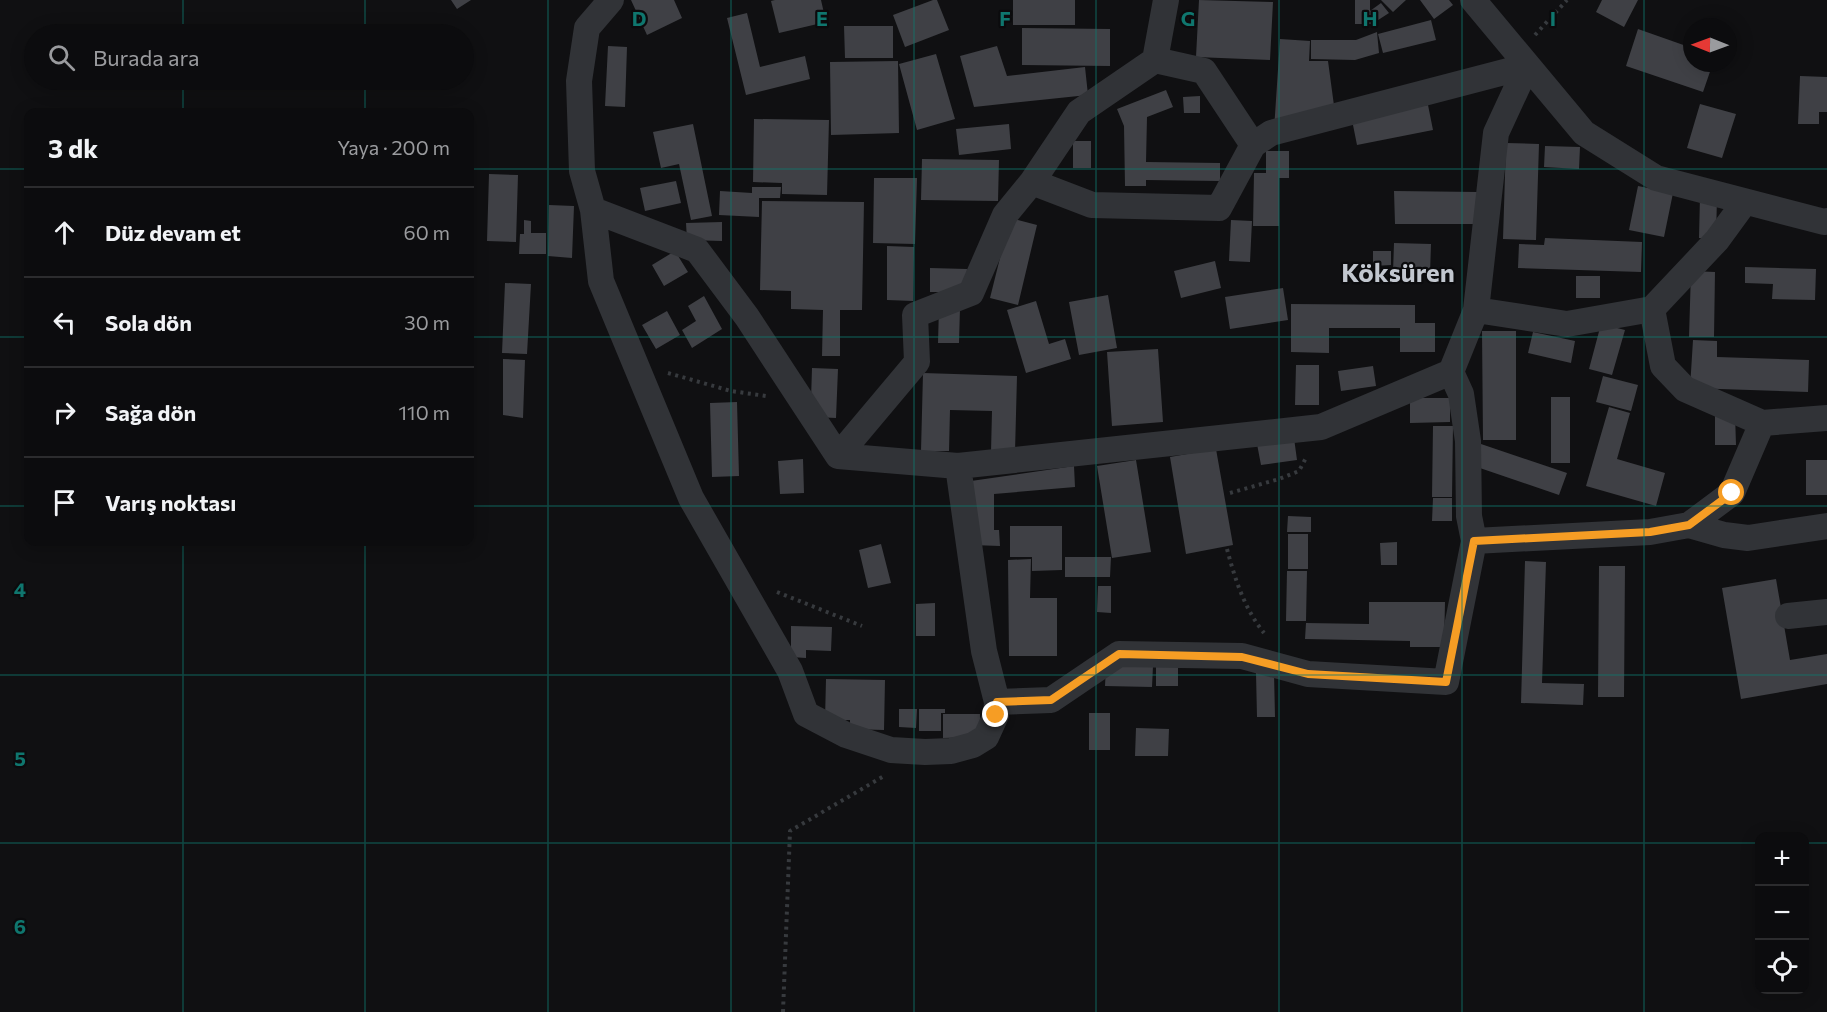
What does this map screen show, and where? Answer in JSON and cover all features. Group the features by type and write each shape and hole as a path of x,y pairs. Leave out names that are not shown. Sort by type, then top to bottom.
{"street":[{"path":"611,0 587,28 579,81 582,171 593,210 601,281 691,498 790,671 806,714 846,735 891,750 951,751 973,745 986,737 996,715 997,702 984,651 958,466"},
{"path":"838,456 917,362 915,315 971,292 1005,215 1032,182 1079,112 1155,60 1166,0"},
{"path":"1473,0 1584,133 1656,178 1744,203 1827,221"},
{"path":"1032,182 1092,205 1219,208 1253,145 1271,133 1523,59"},
{"path":"838,456 958,466 1321,427 1451,372 1476,310 1496,133 1523,59"},
{"path":"1155,60 1204,71 1253,145"},
{"path":"1476,310 1567,324 1652,309 1717,240 1744,203"},
{"path":"593,210 697,250 747,317 838,456"},
{"path":"1652,309 1663,366 1685,389 1762,423 1827,418"},
{"path":"997,702 1051,700 1119,654 1242,657 1308,674 1446,682 1474,541 1469,516 1468,441 1461,394 1451,372"},
{"path":"1689,525 1732,493 1762,423"},
{"path":"1474,541 1650,532 1689,525 1724,535 1748,538 1827,526"},
{"path":"1788,616 1827,612"}],"path":[{"path":"1523,59 1567,0"},
{"path":"634,362 731,391 802,400"},
{"path":"1230,493 1299,471 1321,427"},
{"path":"1227,549 1237,585 1254,621 1265,635"},
{"path":"735,575 862,626"},
{"path":"783,1012 790,831 886,775"}],"building":[{"path":"451,0 471,0 457,9"},
{"path":"631,0 674,0 682,18 647,35"},
{"path":"821,0 826,22 779,33 771,1"},
{"path":"937,0 949,30 905,47 893,15"},
{"path":"1013,0 1075,0 1075,25 1013,25"},
{"path":"1199,0 1273,2 1270,60 1196,57"},
{"path":"1355,0 1370,0 1370,11 1381,3 1389,13 1372,24 1355,24"},
{"path":"1381,0 1406,0 1393,12"},
{"path":"1420,0 1449,0 1453,5 1434,19"},
{"path":"1602,0 1638,0 1624,27 1596,12"},
{"path":"747,13 760,67 805,56 810,79 746,95 727,18"},
{"path":"1431,20 1436,40 1383,53 1378,34"},
{"path":"844,26 893,26 893,58 845,58"},
{"path":"1022,28 1110,29 1110,66 1022,65"},
{"path":"1638,29 1683,45 1683,72 1710,72 1703,92 1626,66"},
{"path":"1377,32 1379,53 1355,60 1311,59 1311,40 1356,40"},
{"path":"1280,39 1310,41 1309,61 1328,61 1335,113 1274,130"},
{"path":"608,46 627,47 625,107 605,106"},
{"path":"997,46 1007,76 1085,67 1088,95 974,107 960,56"},
{"path":"936,54 955,119 917,130 899,64"},
{"path":"898,61 899,133 831,135 830,62"},
{"path":"1800,76 1827,77 1827,112 1819,112 1819,124 1798,124"},
{"path":"1166,90 1173,107 1147,117 1146,162 1220,163 1220,181 1146,180 1146,186 1125,186 1124,126 1117,109"},
{"path":"1200,96 1200,113 1184,113 1183,97"},
{"path":"1700,104 1736,114 1722,158 1687,148"},
{"path":"1428,105 1433,130 1357,145 1352,120"},
{"path":"754,119 829,120 827,195 782,194 782,183 753,182"},
{"path":"693,124 712,216 691,220 679,164 661,168 653,132"},
{"path":"1009,124 1011,149 959,155 956,129"},
{"path":"1073,141 1091,141 1091,168 1073,168"},
{"path":"1506,143 1539,144 1536,240 1503,239"},
{"path":"1545,146 1580,147 1579,169 1544,167"},
{"path":"1266,151 1289,151 1289,178 1279,178 1279,226 1253,226 1254,173 1266,173"},
{"path":"922,159 999,160 998,201 921,200"},
{"path":"489,174 518,175 516,242 487,241"},
{"path":"874,178 917,178 915,244 873,243"},
{"path":"676,181 681,203 645,211 640,188"},
{"path":"1638,186 1673,193 1664,237 1629,230"},
{"path":"752,187 781,187 780,198 759,198 759,217 719,215 720,191 752,193"},
{"path":"1394,191 1478,192 1478,224 1395,224"},
{"path":"1700,196 1717,197 1716,238 1699,238"},
{"path":"762,201 864,202 862,310 840,310 840,356 822,356 823,310 791,309 791,291 760,290"},
{"path":"549,205 574,206 572,258 548,256"},
{"path":"1010,218 1037,225 1018,305 990,298"},
{"path":"524,220 531,221 531,233 546,233 546,254 519,254 520,234 524,234"},
{"path":"1231,220 1252,221 1250,262 1229,261"},
{"path":"722,222 722,241 687,240 686,223"},
{"path":"1545,238 1642,242 1641,272 1518,268 1519,244 1544,245"},
{"path":"1394,243 1431,244 1430,274 1393,273"},
{"path":"887,246 914,247 913,301 887,300"},
{"path":"675,251 688,272 664,286 652,265"},
{"path":"1373,251 1391,251 1391,265 1373,266"},
{"path":"1215,261 1221,288 1181,298 1174,271"},
{"path":"1745,267 1816,269 1815,300 1772,299 1773,284 1745,283"},
{"path":"930,268 967,269 966,292 930,292"},
{"path":"1691,271 1715,272 1714,337 1689,337"},
{"path":"1576,276 1600,276 1600,298 1576,298"},
{"path":"505,283 531,284 527,354 502,353"},
{"path":"1283,288 1288,320 1230,329 1225,297"},
{"path":"1108,295 1117,348 1079,355 1069,302"},
{"path":"704,296 722,329 692,348 682,330 696,321 688,306"},
{"path":"1036,301 1049,344 1065,339 1071,359 1026,373 1007,310"},
{"path":"1291,304 1415,305 1415,323 1435,323 1435,352 1400,352 1400,328 1329,328 1329,353 1291,352"},
{"path":"939,307 960,308 959,343 938,343"},
{"path":"667,311 680,335 656,349 642,325"},
{"path":"1601,324 1625,330 1612,375 1589,369"},
{"path":"1482,331 1516,331 1516,440 1483,440"},
{"path":"1533,332 1575,341 1571,363 1528,353"},
{"path":"1693,340 1717,341 1717,357 1809,360 1808,392 1690,388"},
{"path":"1158,349 1163,422 1112,426 1107,352"},
{"path":"503,359 525,360 523,418 503,415"},
{"path":"1296,365 1319,365 1319,405 1295,405"},
{"path":"1373,366 1376,386 1341,391 1338,371"},
{"path":"812,368 838,369 836,418 815,417 811,400"},
{"path":"923,373 1017,376 1015,452 991,452 992,411 950,410 949,451 921,451"},
{"path":"1603,376 1638,385 1631,411 1596,402"},
{"path":"1551,397 1570,397 1570,463 1551,463"},
{"path":"1410,398 1450,398 1450,422 1410,423"},
{"path":"737,402 739,476 712,477 710,403"},
{"path":"1609,407 1630,413 1617,459 1665,473 1656,506 1586,486"},
{"path":"1735,414 1736,445 1715,445 1715,415"},
{"path":"1433,426 1453,426 1452,497 1432,497"},
{"path":"1294,438 1297,460 1261,465 1257,444"},
{"path":"1481,444 1567,473 1559,495 1474,466"},
{"path":"1216,449 1233,545 1186,554 1170,457"},
{"path":"803,459 804,493 780,494 778,461"},
{"path":"1136,460 1151,552 1112,558 1097,466"},
{"path":"1806,460 1827,460 1827,495 1806,495"},
{"path":"1074,466 1075,487 994,494 994,530 999,530 1000,546 972,545 964,482"},
{"path":"1433,498 1452,498 1452,521 1432,521"},
{"path":"1288,516 1311,517 1311,532 1287,532"},
{"path":"1010,526 1062,526 1062,570 1032,571 1032,557 1010,557"},
{"path":"1288,534 1308,534 1308,569 1288,569"},
{"path":"1397,542 1397,565 1381,565 1380,543"},
{"path":"881,544 891,583 868,588 859,550"},
{"path":"1065,557 1111,557 1110,577 1065,577"},
{"path":"1031,559 1030,598 1057,598 1057,656 1009,656 1008,560"},
{"path":"1525,561 1546,562 1542,683 1584,684 1583,705 1521,703"},
{"path":"1599,566 1625,566 1624,697 1598,697"},
{"path":"1287,571 1307,571 1306,621 1286,621"},
{"path":"1776,579 1790,660 1827,654 1827,684 1741,699 1722,588"},
{"path":"1098,586 1111,586 1111,613 1097,612"},
{"path":"1369,602 1445,602 1444,647 1410,647 1410,641 1305,639 1306,623 1369,624"},
{"path":"935,603 935,636 916,636 916,604"},
{"path":"791,626 832,627 831,651 806,650 806,658 791,657"},
{"path":"1156,658 1178,659 1178,686 1156,686"},
{"path":"1106,665 1153,666 1152,687 1105,686"},
{"path":"1256,673 1274,673 1275,717 1257,717"},
{"path":"826,679 885,680 884,730 850,729 850,720 825,720"},
{"path":"899,709 917,709 916,728 899,727"},
{"path":"919,709 945,709 945,713 941,713 941,731 919,731"},
{"path":"1089,713 1110,713 1110,750 1089,750"},
{"path":"943,714 980,714 980,737 943,738"},
{"path":"1136,728 1169,729 1168,756 1135,756"}],"district":[{"name":"Köksüren","path":"1398,271"}],"route":[{"path":"996,715 997,702 1051,700 1119,654 1242,657 1308,674 1446,682 1474,541 1650,532 1689,525 1732,493"}]}
